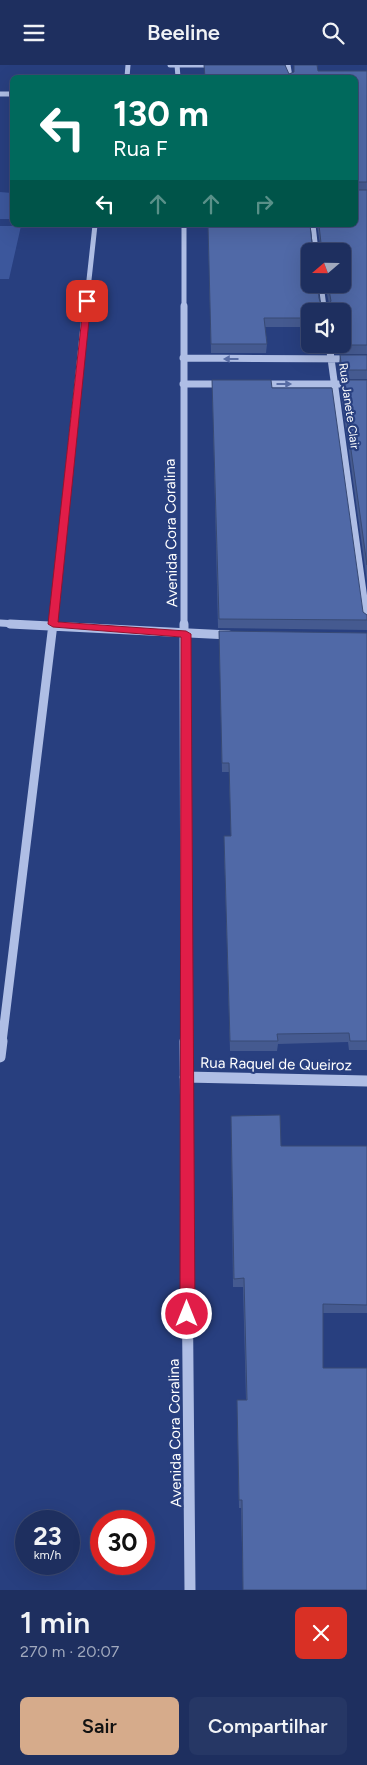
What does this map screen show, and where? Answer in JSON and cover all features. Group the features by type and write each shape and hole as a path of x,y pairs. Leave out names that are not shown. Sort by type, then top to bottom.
{"street":[{"path":"170,65 214,65"},
{"path":"0,1057 53,624 95,227"},
{"name":"Avenida Cora Coralina","path":"184,227 183,383 186,634 185,1077 190,1590"},
{"path":"313,227 315,243"},
{"name":"Rua Janete Clair","path":"330,353 367,621"},
{"path":"183,358 367,359"},
{"path":"183,383 230,384"},
{"path":"249,384 351,384"},
{"path":"0,623 53,624 186,634 234,635"},
{"name":"Rua Raquel de Queiroz","path":"185,1077 367,1081"}],"shaded area":[{"path":"0,192 10,193 10,219 0,219"},
{"path":"0,226 21,227 9,279 0,279"}],"building":[{"path":"204,65 285,65 289,74 294,72 294,65 317,65 318,71 367,71 367,182 358,182 358,75 205,75"},
{"path":"358,190 367,190 367,345 351,345 351,303 330,303 330,293 351,293 351,243 321,243 319,227 358,227"},
{"path":"208,227 310,227 312,243 301,243 301,293 319,293 320,303 301,303 301,318 264,318 267,344 211,344"},
{"path":"340,355 367,355 367,370 342,370"},
{"path":"212,380 271,380 272,388 332,388 363,612 367,615 367,620 219,619"},
{"path":"343,380 367,380 367,565 342,385 344,385"},
{"path":"219,631 367,633 367,1041 350,1041 349,1033 277,1034 278,1041 230,1041 224,836 231,836 229,763 222,763"},
{"path":"280,1115 281,1146 367,1146 367,1305 323,1304 323,1368 367,1368 367,1590 243,1590 242,1500 239,1500 237,1400 247,1400 244,1278 234,1279 231,1116"}],"route":[{"path":"87,301 53,624 186,634 185,1077 187,1314"}]}
